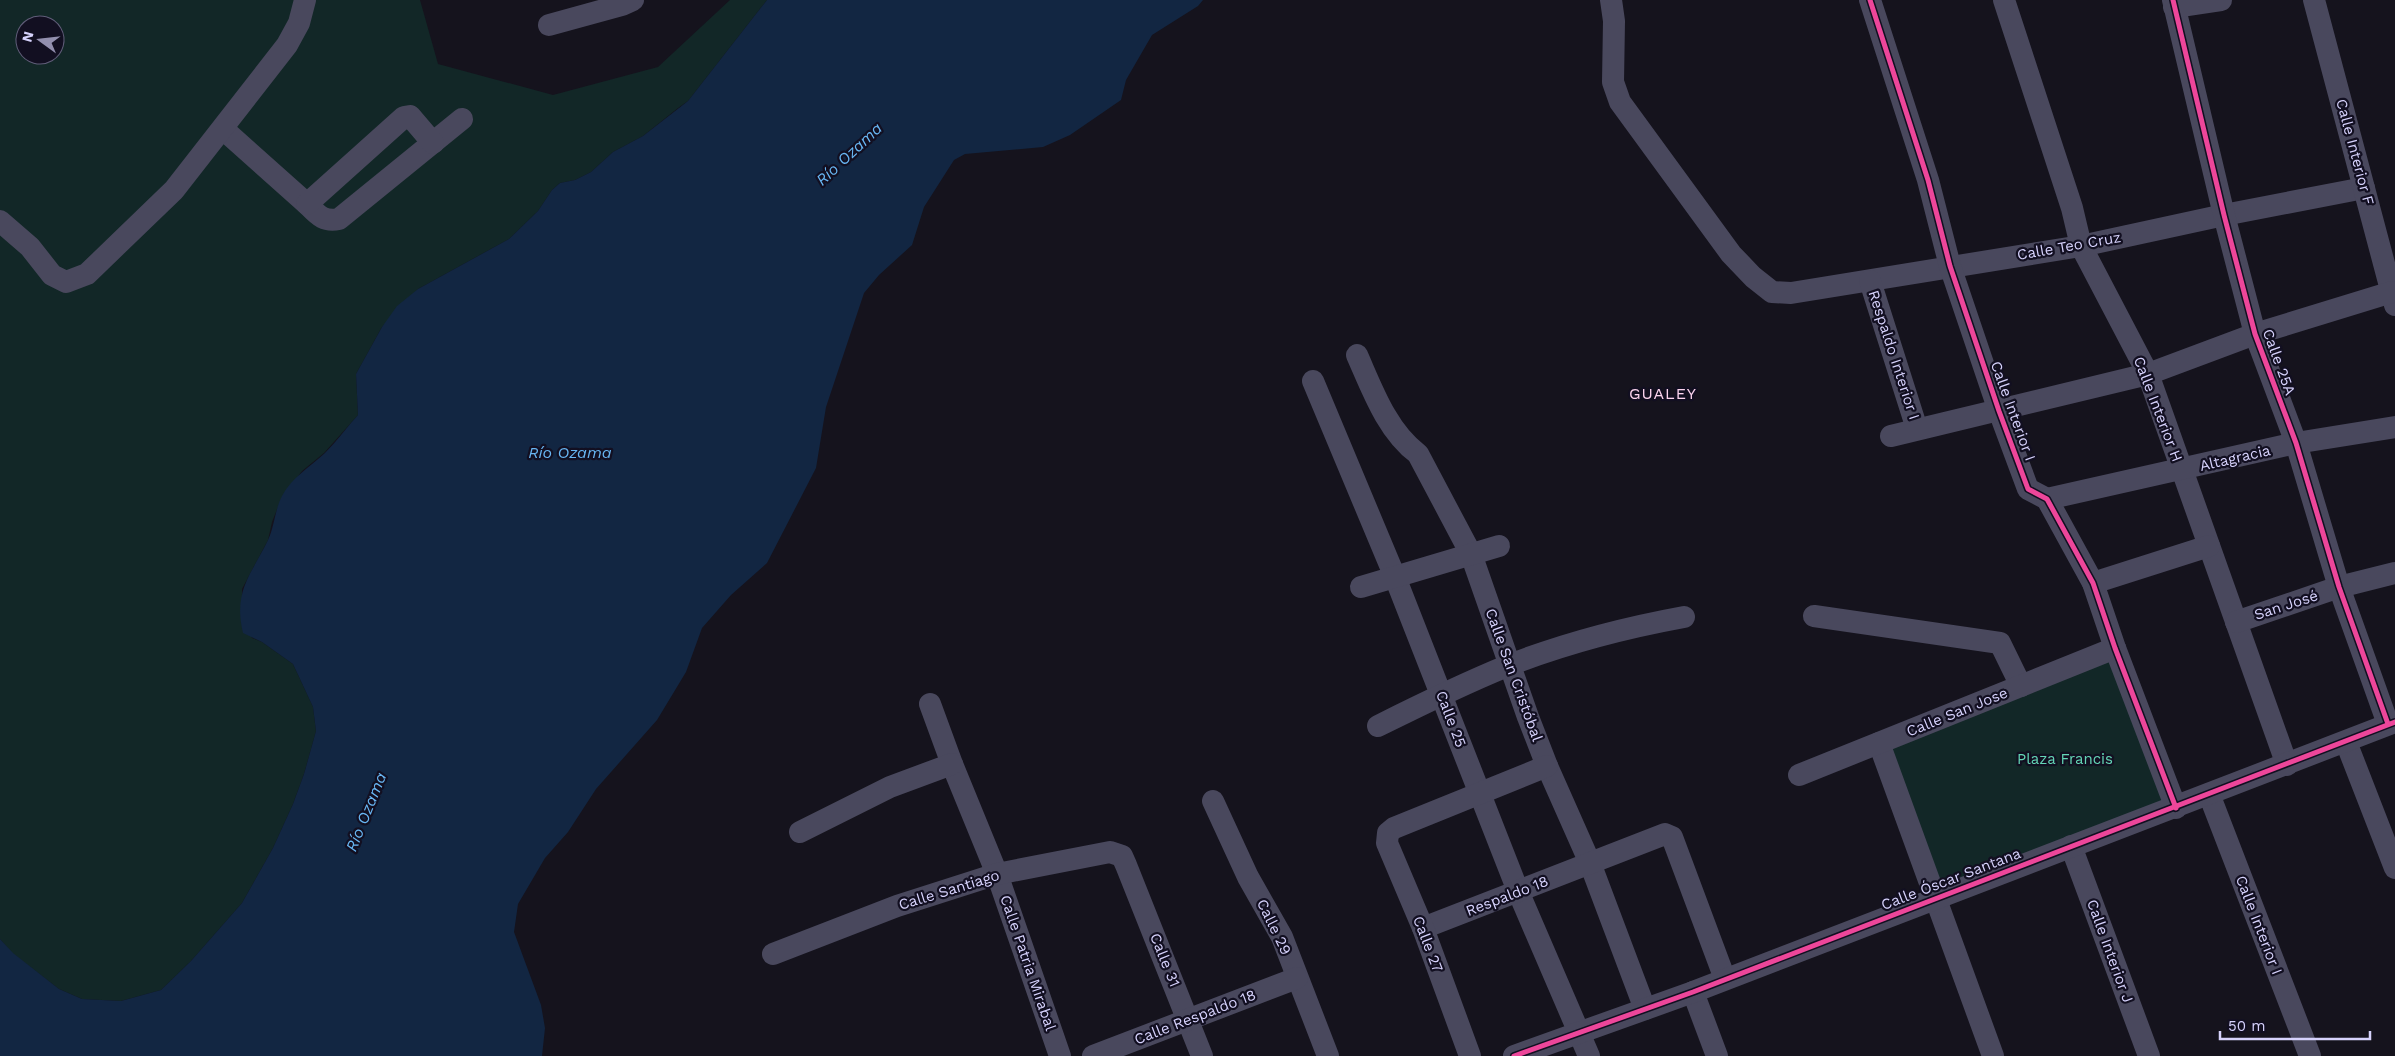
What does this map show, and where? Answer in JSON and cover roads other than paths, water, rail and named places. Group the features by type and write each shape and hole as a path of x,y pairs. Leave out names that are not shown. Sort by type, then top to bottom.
{"street":[{"path":"0,221 30,247 52,275 66,282 88,274 174,190 224,130 288,45 299,23 305,0"},
{"path":"549,25 622,5 633,0"},
{"name":"Calle Teo Cruz","path":"1611,0 1614,22 1613,82 1620,102 1732,254 1753,277 1772,292 1791,293 2082,246 2224,215 2364,188"},
{"name":"Calle Interior I","path":"1870,0 1928,180 1950,266 1998,412 2028,489 2047,499 2093,583 2115,648 2176,808"},
{"name":"Calle Interior H","path":"2004,0 2072,208 2082,246 2148,374 2287,765"},
{"path":"2173,3 2221,0"},
{"name":"Calle Interior F","path":"2314,0 2394,298"},
{"name":"Calle 25A","path":"2173,3 2224,215 2256,334 2296,443 2339,587 2391,723"},
{"path":"308,204 404,117 410,116 414,119 433,143"},
{"path":"224,130 308,204 319,217 329,221 339,219 462,119"},
{"name":"Respaldo Interior I","path":"1870,281 1918,429"},
{"path":"1891,436 1998,412 2148,374 2256,334 2394,298"},
{"name":"Calle San Cristóbal","path":"1357,355 1378,403 1408,446 1418,454 1471,554 1509,666 1547,766 1590,863 1645,1009"},
{"name":"Calle 25","path":"1313,381 1395,577 1518,891 1589,1056"},
{"name":"Altagracia","path":"2047,499 2296,443 2395,427"},
{"path":"1361,587 1499,546"},
{"path":"2093,583 2209,546"},
{"name":"San José","path":"2236,622 2339,587 2395,573"},
{"path":"1378,726 1442,694 1509,666 1606,634 1684,616"},
{"path":"1814,616 2000,643 2020,686"},
{"name":"Calle San Jose","path":"1799,775 2115,648"},
{"name":"Calle Patria Mirabal","path":"930,704 952,764 997,874 1060,1056"},
{"name":"Calle Óscar Santana","path":"1514,1056 1580,1034 1693,992 1934,898 2176,808 2391,723"},
{"path":"2346,742 2395,868"},
{"path":"1879,743 1993,1056"},
{"path":"800,832 890,787 952,764"},
{"path":"1479,794 1547,766"},
{"name":"Calle 27","path":"1470,1056 1423,928 1387,843 1388,833 1394,828 1479,794"},
{"name":"Calle Interior I","path":"2209,794 2310,1056"},
{"name":"Calle 29","path":"1213,800 1248,877 1282,937 1328,1056"},
{"name":"Respaldo 18","path":"1423,928 1666,834 1672,837 1725,978"},
{"name":"Calle Interior J","path":"2072,846 2149,1056"},
{"name":"Calle Santiago","path":"773,954 897,906 997,874 1110,852 1122,856 1126,866"},
{"name":"Calle 31","path":"1126,866 1202,1056"},
{"name":"Calle Respaldo 18","path":"1093,1056 1298,978"},
{"path":"1693,992 1717,1056"}],"water":[{"name":"Río Ozama","path":"767,0 1203,0 1198,6 1152,35 1126,80 1121,100 1070,135 1043,147 965,154 954,160 924,207 912,245 879,275 864,293 826,407 816,468 767,563 731,595 702,628 686,672 657,720 596,789 568,832 545,858 518,904 514,932 541,1005 545,1028 542,1056 0,1056 0,939 13,953 59,989 82,999 121,1001 161,990 191,961 242,903 273,848 293,804 316,731 313,707 293,664 262,642 243,633 240,606 242,594 245,584 270,535 280,501 286,489 334,444 358,415 356,374 382,327 397,306 418,289 509,239 538,211 552,190 560,183 575,180 591,172 613,152 643,136 688,101"}],"district":[{"name":"GUALEY","path":"1663,393"}],"park label":[{"name":"Plaza Francis","path":"2065,759"}]}
